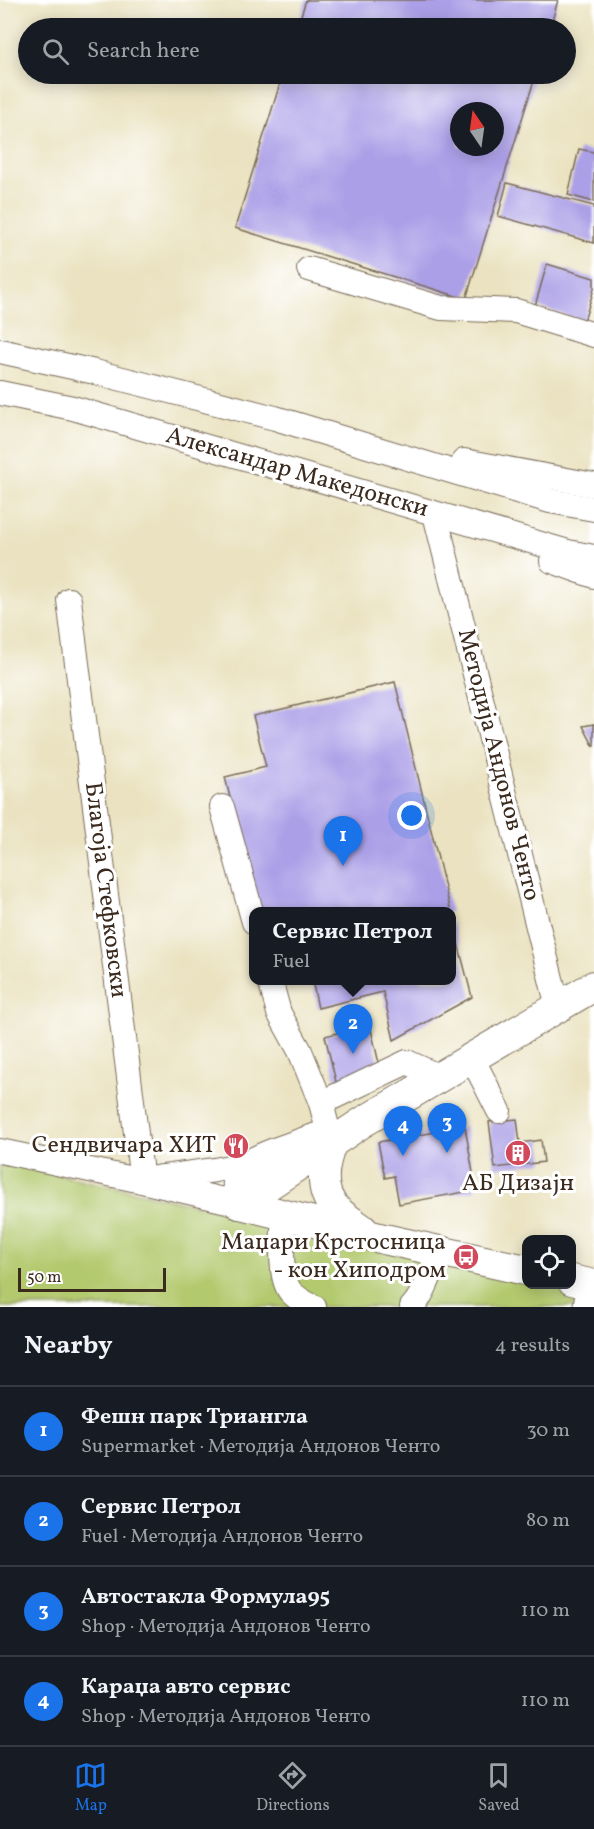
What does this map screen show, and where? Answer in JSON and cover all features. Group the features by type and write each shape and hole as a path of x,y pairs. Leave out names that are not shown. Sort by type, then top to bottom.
{"main road":[{"path":"240,1204 331,1138 363,1122 594,986"},
{"path":"240,1204 238,1185 240,1173 253,1162 331,1138"},
{"path":"331,1138 323,1176 328,1197 336,1209 370,1235"},
{"path":"240,1204 522,1269"}],"street":[{"path":"309,269 441,308 516,311 594,335"},
{"name":"Александар Македонски","path":"0,351 84,369 275,418 550,501 594,509"},
{"name":"Александар Македонски","path":"0,393 73,408 568,552 594,557"},
{"path":"275,418 425,454 594,485"},
{"path":"274,466 594,576"},
{"name":"Методија Андонов Ченто","path":"437,522 558,1007"},
{"name":"Благоја Стефковски","path":"69,600 142,1181"},
{"path":"222,807 250,907"},
{"path":"271,985 279,1013 300,1051 321,1103 331,1138"},
{"path":"472,1058 499,1111"},
{"path":"321,1103 407,1062 440,1077"},
{"path":"0,1151 240,1204"},
{"path":"142,1181 253,1162"},
{"path":"284,1215 283,1256 289,1290 301,1302 315,1307"},
{"path":"412,1307 428,1278 439,1251"}],"green space":[{"path":"0,1162 522,1276 522,1289 565,1289 594,1307 0,1307"}],"building":[{"path":"306,0 558,0 553,18 300,18"},
{"path":"280,84 533,84 466,299 235,228"},
{"path":"579,149 594,152 594,202 568,195"},
{"path":"507,183 594,206 594,243 498,216"},
{"path":"547,264 594,278 594,289 584,321 535,306"},
{"path":"395,682 450,907 257,907 225,777 266,767 253,716"},
{"path":"594,724 594,747 583,726"},
{"path":"456,935 472,997 394,1040 383,992 318,1008 313,985 456,985"},
{"path":"370,1025 381,1072 336,1082 325,1036"},
{"name":"АБ Дизајн","path":"517,1119 520,1143 541,1140 544,1162 495,1168 489,1122"},
{"path":"465,1127 476,1190 399,1204 394,1176 385,1178 378,1142"}],"place":[{"name":"Фешн парк Триангла","path":"343,866"},
{"name":"Сервис Петрол","path":"353,1054"},
{"name":"Сендвичара ХИТ","path":"236,1146"},
{"name":"Автостакла Формула95","path":"447,1153"},
{"name":"АБ Дизајн","path":"518,1153"},
{"name":"Караџа авто сервис","path":"403,1156"},
{"name":"Маџари Крстосница - кон Хиподром","path":"466,1257"}]}
